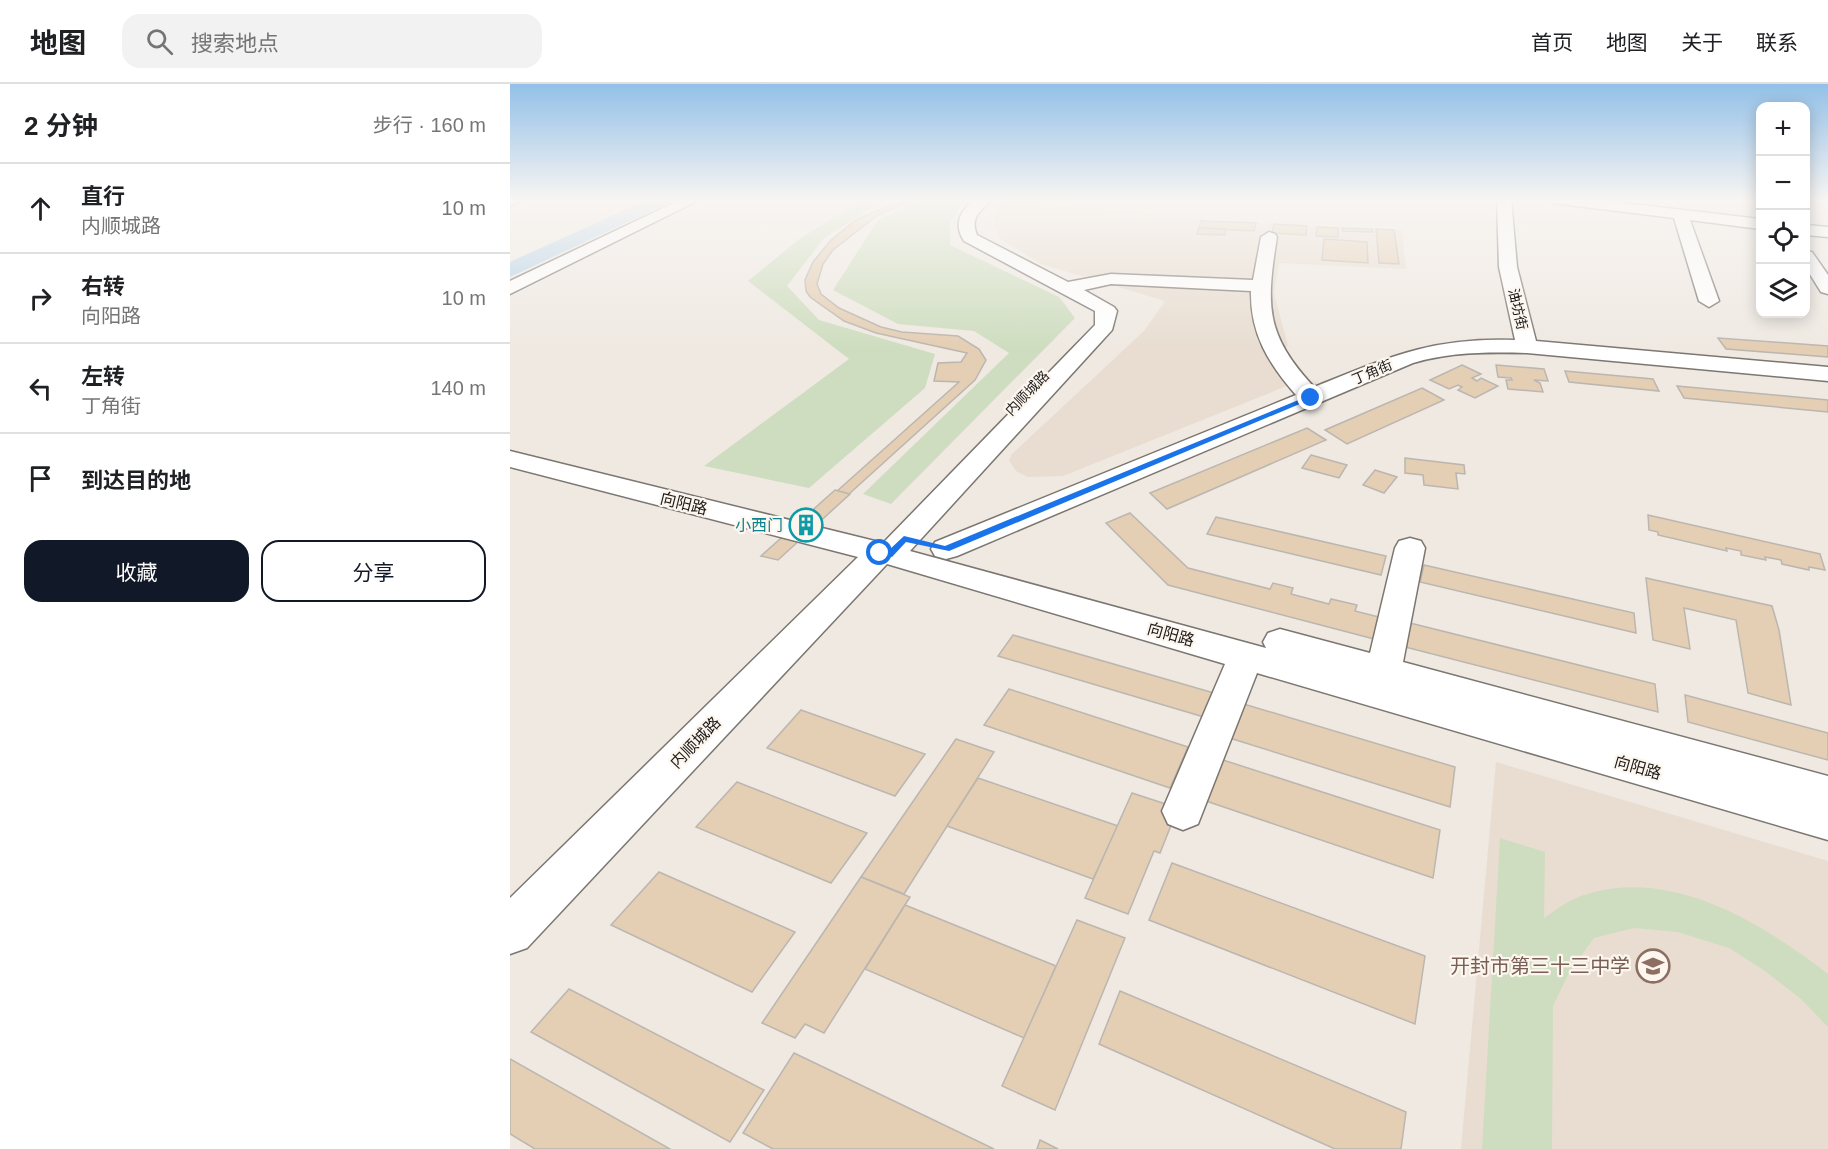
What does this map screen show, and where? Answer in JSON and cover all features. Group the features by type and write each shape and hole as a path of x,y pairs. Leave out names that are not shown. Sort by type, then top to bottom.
{"street":[{"path":"510,288 591,249"},
{"name":"内顺城路","path":"510,931 1105,326 1108,315 1102,307 991,249"},
{"path":"1267,249 1259,286 1261,321 1281,363 1311,398"},
{"name":"油坊街","path":"1507,249 1508,267 1527,347"},
{"path":"1692,249 1709,301"},
{"path":"1810,262 1828,288"},
{"path":"1066,288 1111,279 1259,286"},
{"name":"丁角街","path":"946,549 1420,353 1460,346 1527,347 1828,374"},
{"name":"向阳路","path":"510,442 887,547 1246,656 1828,821"},
{"name":"向阳路","path":"510,459 887,547 946,549 1828,794"},
{"path":"1384,670 1410,549"},
{"path":"1183,811 1246,656"}],"shaded area":[{"path":"1016,249 1404,249 1406,269 1279,263 1274,293 1288,346 1282,348 1293,367 1309,377 1063,476 1028,477 1016,471 1009,460 1012,454 1144,331 1165,301 1041,264"},
{"name":"开封市第三十三中学","path":"1496,762 1828,861 1828,1149 1461,1149"}],"green space":[{"path":"788,249 816,249 787,286 819,320 935,354 925,388 809,488 704,466 849,359 748,281"},
{"path":"860,249 958,249 1059,297 1075,318 891,504 863,494 1009,353 974,331 898,324 833,290"},
{"path":"1500,838 1545,852 1544,918 1568,902 1584,895 1617,888 1650,888 1682,894 1714,904 1745,919 1774,936 1828,974 1828,1027 1801,999 1765,971 1729,948 1678,932 1634,928 1594,938 1570,971 1553,1006 1552,1149 1482,1149"}],"water":[{"path":"539,249 571,249 510,277 510,262"}],"building":[{"path":"824,249 835,249 823,264 817,284 821,294 839,308 881,327 902,332 958,336 979,349 986,360 975,380 849,494 837,491 959,382 934,381 938,363 961,362 967,353 876,333 844,321 810,297 806,291 805,280 813,262"},
{"path":"1323,249 1367,249 1368,263 1322,260"},
{"path":"1378,249 1397,249 1399,264 1379,263"},
{"path":"1718,338 1828,346 1828,357 1726,349"},
{"path":"1462,365 1481,374 1472,378 1477,381 1481,378 1498,386 1475,398 1458,390 1462,387 1458,385 1449,389 1430,380"},
{"path":"1496,365 1544,369 1548,381 1534,380 1540,383 1543,392 1508,389 1506,380 1512,380 1511,378 1498,377"},
{"path":"1565,371 1653,379 1659,391 1569,382"},
{"path":"1677,386 1828,400 1828,412 1684,398"},
{"path":"1422,388 1444,400 1347,444 1325,430"},
{"path":"1307,428 1326,440 1167,509 1150,493"},
{"path":"1311,455 1347,465 1339,478 1302,468"},
{"path":"1405,458 1464,465 1465,474 1456,473 1458,489 1424,485 1423,475 1405,473"},
{"path":"1375,470 1397,477 1384,493 1363,485"},
{"name":"小西门","path":"835,490 850,494 778,560 761,556"},
{"path":"1130,513 1188,568 1270,589 1273,583 1293,588 1291,594 1329,604 1331,599 1357,605 1355,611 1383,618 1378,640 1168,585 1106,523"},
{"path":"1648,515 1820,554 1825,570 1809,567 1809,570 1782,564 1781,560 1765,557 1766,560 1741,555 1741,551 1726,548 1727,551 1658,535 1658,532 1649,530"},
{"path":"1216,517 1386,556 1381,575 1207,534"},
{"path":"1424,565 1634,613 1636,633 1420,582"},
{"path":"1646,578 1772,606 1779,630 1791,705 1748,693 1736,620 1684,608 1690,649 1653,640"},
{"path":"1410,623 1655,684 1658,712 1405,647"},
{"path":"1013,635 1214,693 1204,717 998,656"},
{"path":"1009,689 1188,747 1170,788 984,725"},
{"path":"1685,695 1828,733 1828,760 1688,722"},
{"path":"1237,702 1455,767 1450,807 1223,736"},
{"path":"801,710 925,754 895,796 767,748"},
{"path":"956,739 994,752 904,894 861,877"},
{"path":"1220,759 1440,830 1433,878 1203,800"},
{"path":"978,778 1118,826 1093,879 947,826"},
{"path":"737,782 867,833 831,883 696,827"},
{"path":"1132,793 1178,808 1160,853 1154,851 1128,914 1085,898"},
{"path":"1172,863 1425,956 1415,1024 1149,920"},
{"path":"659,872 795,932 752,992 611,925"},
{"path":"861,877 910,897 824,1033 805,1024 795,1038 762,1023"},
{"path":"905,905 1056,966 1024,1038 865,969"},
{"path":"1077,920 1125,938 1055,1110 1002,1086"},
{"path":"569,989 764,1090 730,1142 531,1032"},
{"path":"1120,991 1406,1112 1401,1149 1335,1149 1099,1044"},
{"path":"794,1053 994,1149 773,1149 743,1133"},
{"path":"510,1059 670,1149 535,1149 510,1134"},
{"path":"1040,1140 1058,1149 1037,1149"}],"place":[{"name":"小西门","path":"806,525"},
{"name":"开封市第三十三中学","path":"1653,966"}],"route":[{"path":"880,553 889,555 904,539 946,549 1311,398"}]}
